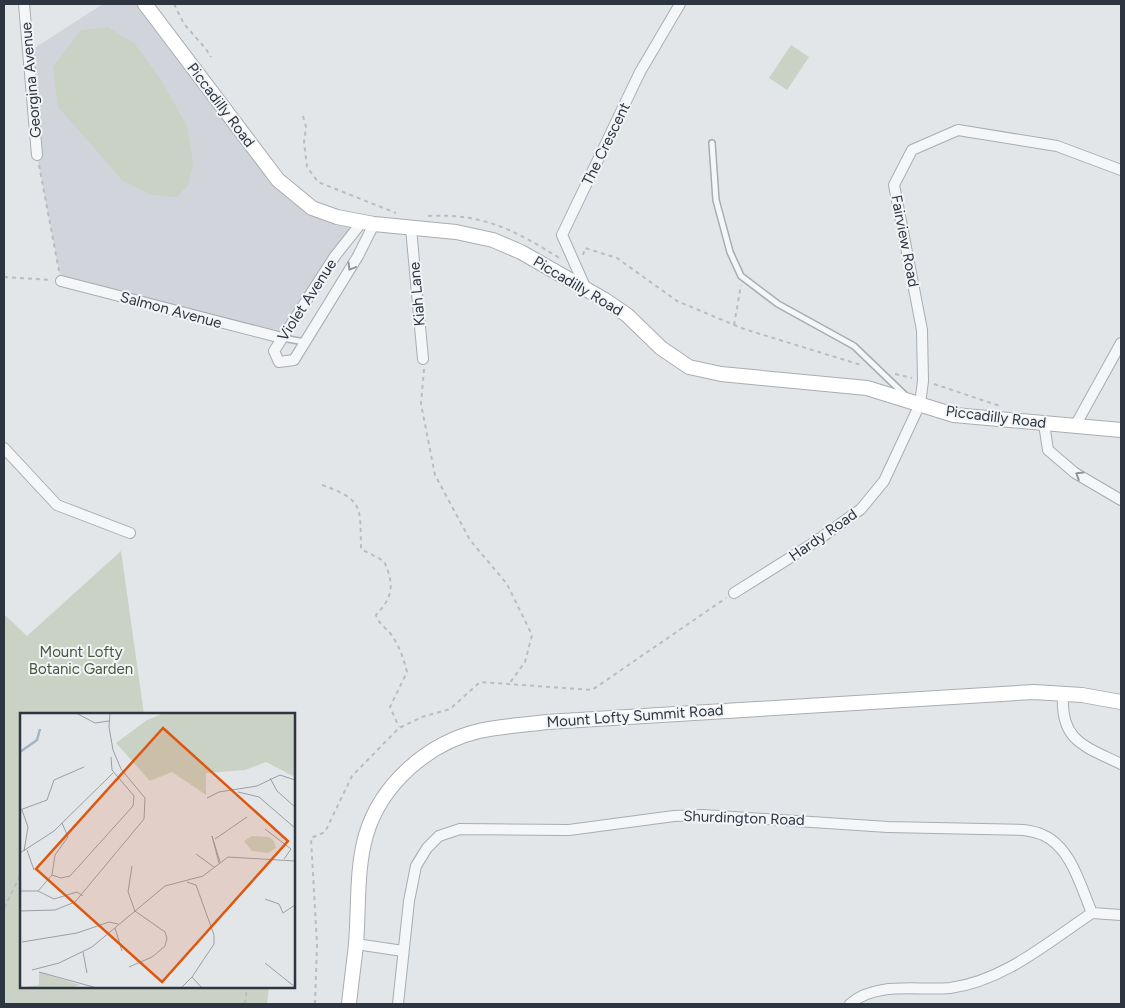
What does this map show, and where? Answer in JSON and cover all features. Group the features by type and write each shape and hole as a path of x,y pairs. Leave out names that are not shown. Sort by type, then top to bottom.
{"main road":[{"name":"Piccadilly Road","path":"145,4 278,180 312,208 368,223 456,232 492,240 521,252 627,315 661,348 689,366 721,374 867,388 954,415 1121,430"},
{"name":"Mount Lofty Summit Road","path":"349,1004 356,944 360,863 366,834 376,809 398,778 418,760 440,746 478,731 546,722 1034,692 1121,702"}],"street":[{"name":"Georgina Avenue","path":"24,4 38,155"},
{"name":"The Crescent","path":"586,289 562,234 640,72 680,4"},
{"name":"Fairview Road","path":"915,402 923,381 922,330 894,185 912,150 958,130 1057,146 1121,170"},
{"name":"Violet Avenue","path":"368,223 358,256 306,342 294,360 279,362 274,351 282,338 335,256 368,223"},
{"name":"Kiah Lane","path":"410,228 423,359"},
{"name":"Salmon Avenue","path":"61,281 282,338"},
{"path":"1075,426 1121,344"},
{"name":"Hardy Road","path":"734,593 815,542 861,509 884,481 915,402"},
{"path":"1044,424 1048,450 1075,473 1121,500"},
{"path":"4,448 57,505 130,533"},
{"path":"1063,694 1064,722 1071,735 1092,750 1121,764"},
{"name":"Shurdington Road","path":"398,1004 403,951 416,866 427,848 439,836 460,829 593,828 674,816 774,818 888,827 1024,830 1043,835 1055,843 1064,854 1092,913"},
{"path":"850,1004 859,996 875,991 951,988 989,979 1092,913 1121,915"},
{"path":"356,944 403,951"}],"lane":[{"path":"712,143 716,200 730,252 742,276 778,304 854,346 915,402"},
{"path":"282,338 306,342"}],"path":[{"path":"174,4 184,24 206,49 211,58"},
{"path":"303,116 306,127 304,142 307,167 318,182 403,215"},
{"path":"4,277 61,281 38,155"},
{"path":"421,216 439,215 487,220 517,232 577,269 585,248 617,258 677,300 734,325 822,354 923,381 1002,406"},
{"path":"734,325 740,302 742,276"},
{"path":"423,359 424,380 421,404 435,475 470,540 507,584 532,635 525,662 509,684"},
{"path":"322,485 346,494 356,502 360,515 361,549 384,561 391,578 390,595 376,615 392,636 403,656 407,672 390,707 399,728"},
{"path":"315,1004 317,944 311,838 325,832 352,776 399,728 422,717 450,709 480,682 592,690 734,593"},
{"path":"4,908 20,876"},
{"path":"245,1004 247,988"}],"shaded area":[{"path":"103,4 145,4 245,138 312,208 362,222 282,338 61,281 37,155 28,52"}],"green space":[{"path":"108,27 134,43 160,78 187,126 193,163 189,184 177,197 151,195 123,181 58,107 53,67 81,30"},
{"path":"791,45 809,57 787,90 769,78"},
{"name":"Mount Lofty Botanic Garden","path":"121,551 144,713 20,713 20,988 269,988 267,1004 4,1004 4,614 27,636"}]}
